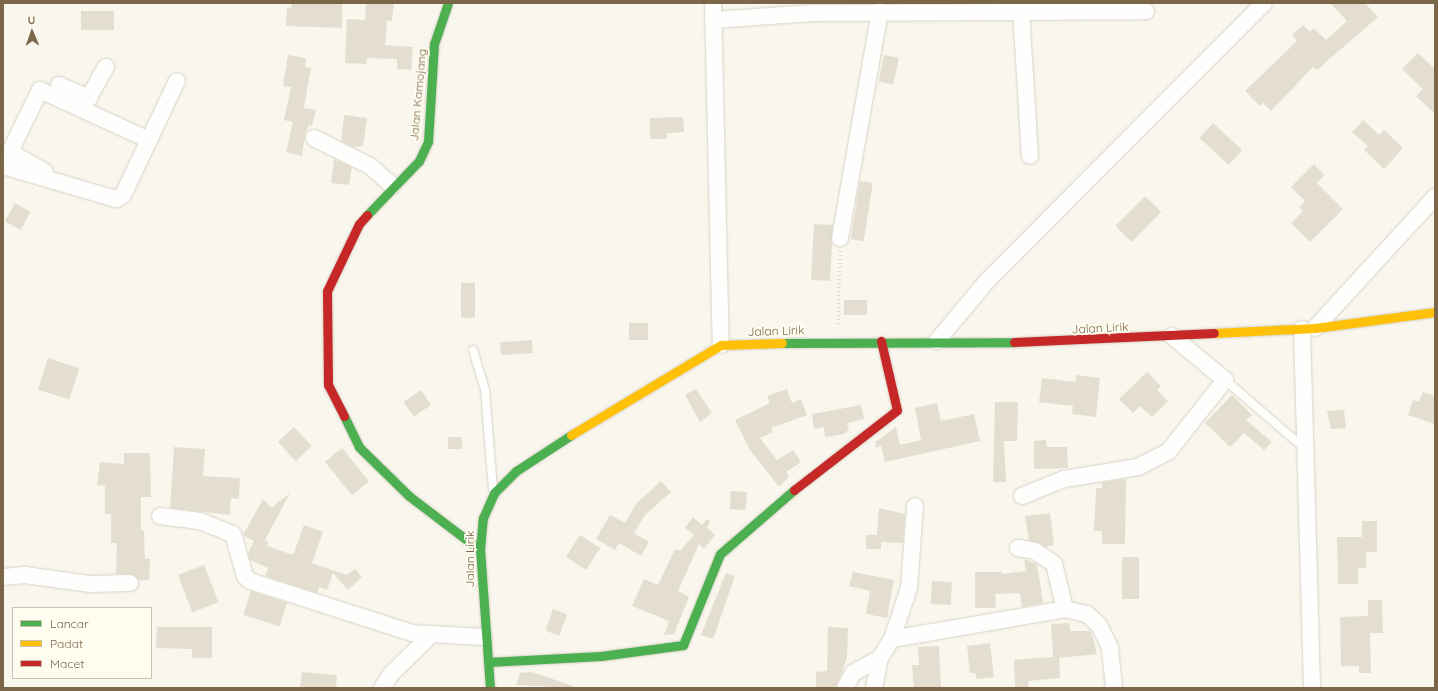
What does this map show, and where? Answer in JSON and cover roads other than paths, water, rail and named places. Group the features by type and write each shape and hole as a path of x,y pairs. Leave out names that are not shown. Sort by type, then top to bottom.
{"street":[{"name":"Jalan Kamojang","path":"448,3 434,44 428,142 419,161 393,186 359,224 327,291 328,385 358,446 409,496 480,550"},
{"path":"712,3 721,345"},
{"path":"937,342 987,281 1264,3"},
{"path":"713,20 813,8 880,12 941,7 1021,10 1099,7 1146,11"},
{"path":"1021,10 1030,156"},
{"path":"840,238 880,12"},
{"path":"86,103 106,67"},
{"path":"149,140 53,83 40,90 10,152 74,188 116,199 123,195 177,81"},
{"path":"314,138 370,166 393,186"},
{"path":"1312,688 1307,450 1308,328 1435,198"},
{"name":"Jalan Lirik","path":"490,688 484,637 480,550 483,518 494,493 516,471 555,445 721,345 838,341 1054,342 1308,328 1435,312"},
{"path":"1022,496 1064,479 1138,467 1168,452 1225,380 1172,336"},
{"path":"488,662 601,656 683,645 720,554 819,468 897,410 881,341"},
{"path":"874,688 880,658 892,639 909,588 915,506"},
{"path":"160,516 200,521 233,534 245,576 250,581 412,633 484,637"},
{"path":"1018,548 1035,551 1054,564 1065,609"},
{"path":"3,577 24,575 90,584 130,584"},
{"path":"892,639 1065,609 1087,614 1099,625 1110,648 1114,688"},
{"path":"382,688 391,674 431,635"},
{"path":"845,688 853,673 880,658"}],"lane":[{"path":"473,350 485,390 494,493"},
{"path":"1225,380 1307,450"}]}
